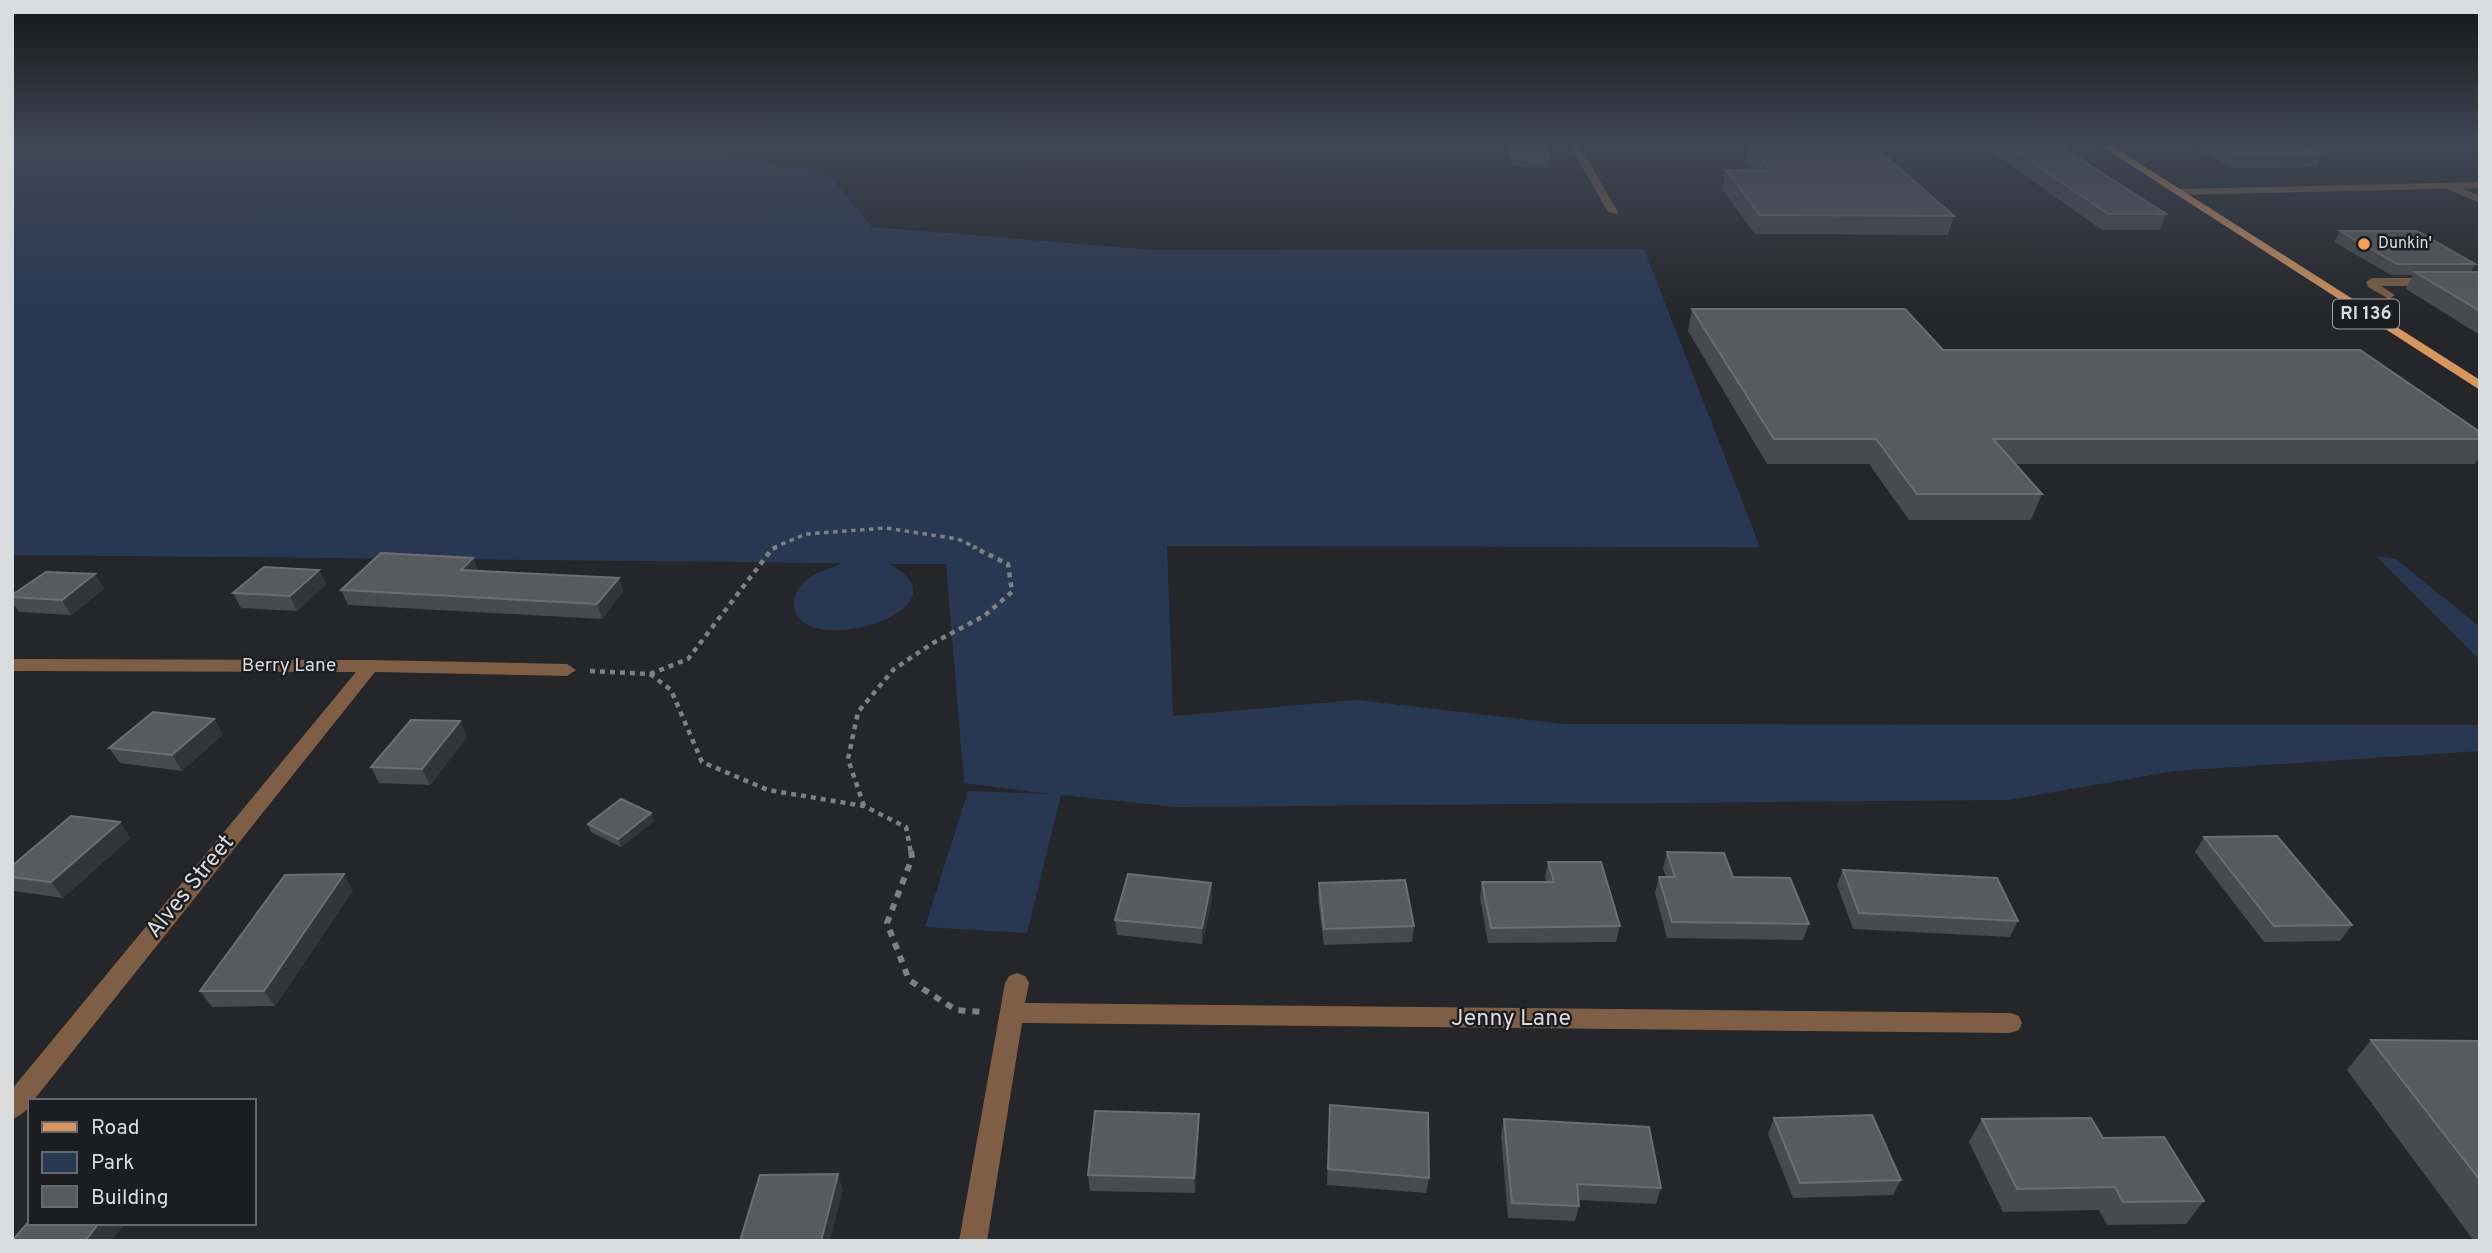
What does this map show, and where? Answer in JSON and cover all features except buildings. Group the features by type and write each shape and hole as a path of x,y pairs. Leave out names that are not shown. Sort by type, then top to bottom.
{"main road":[{"name":"RI 136","path":"2192,200 2480,386"}],"street":[{"path":"1606,200 1613,212"},
{"path":"2389,295 2371,282 2480,282"},
{"name":"Berry Lane","path":"12,665 370,666 567,670"},
{"name":"Alves Street","path":"12,1108 370,666"},
{"path":"973,1241 1017,983"},
{"name":"Jenny Lane","path":"1012,1013 2010,1023"}],"path":[{"path":"567,670 650,674 688,659 772,549 806,534 886,528 958,539 1009,564 1012,592 984,616 933,643 894,669 858,712 848,759 864,806"},
{"path":"650,674 671,690 702,762 768,790 864,806 906,827 912,859 887,923 909,980 956,1010 1012,1013"}],"green space":[{"path":"12,200 850,200 872,227 1155,250 1644,249 1760,547 1167,546 1173,716 1357,700 1564,724 2480,725 2480,751 2175,771 2008,800 1176,807 1061,795 1027,933 925,927 968,791 1050,794 964,783 946,564 889,564 910,581 912,598 899,612 876,623 849,629 823,629 803,622 794,605 796,593 809,578 842,563 12,555"},
{"path":"2376,556 2396,559 2480,627 2480,660"}],"place":[{"name":"Dunkin'","path":"2364,244"}]}
